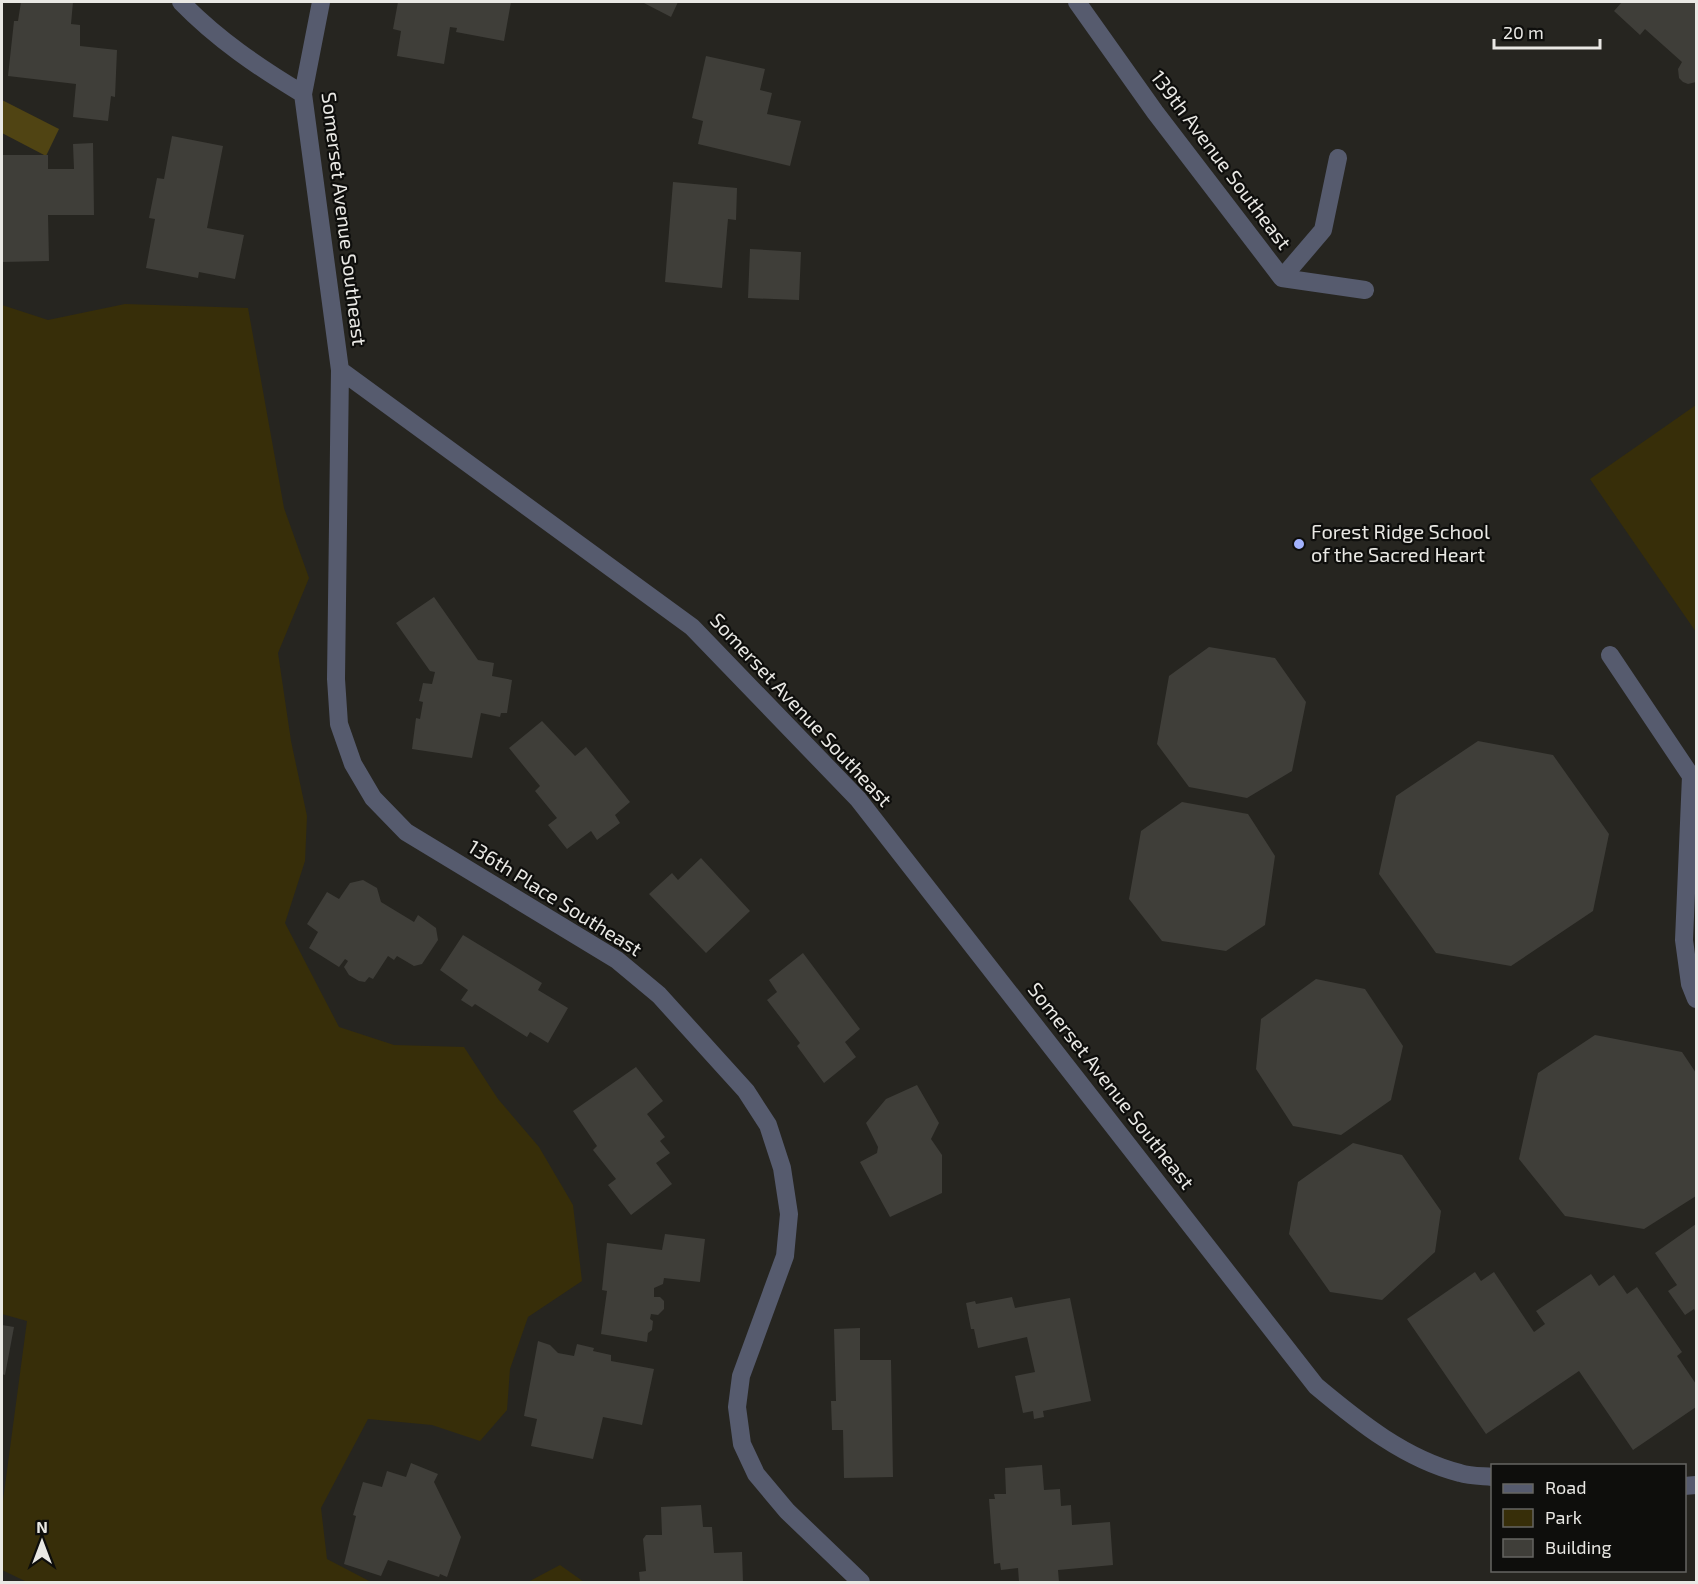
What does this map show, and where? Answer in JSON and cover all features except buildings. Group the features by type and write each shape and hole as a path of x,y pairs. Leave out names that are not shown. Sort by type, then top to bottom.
{"street":[{"path":"182,2 204,26 258,67 303,94"},
{"name":"Somerset Avenue Southeast","path":"321,2 303,94 340,370 692,627 858,799 1316,1386 1357,1421 1413,1456 1460,1474 1491,1477"},
{"name":"139th Avenue Southeast","path":"1077,2 1155,112 1282,278 1365,290"},
{"path":"1282,278 1323,230 1338,158"},
{"name":"136th Place Southeast","path":"340,370 336,678 339,724 353,764 373,798 405,832 617,960 659,995 746,1091 768,1125 782,1168 789,1214 785,1256 741,1376 737,1407 742,1444 756,1474 787,1511 861,1582"},
{"path":"1610,655 1691,776 1684,940 1690,984 1696,999"}],"green space":[{"path":"125,304 248,308 284,508 309,578 278,653 291,741 307,816 305,861 285,923 339,1027 394,1045 464,1047 498,1099 539,1147 573,1205 582,1281 528,1317 510,1369 507,1410 480,1441 432,1425 368,1419 321,1508 327,1559 371,1582 27,1582 2,1570 2,1508 27,1321 2,1314 2,305 48,320"},
{"path":"1696,405 1696,632 1590,479"},
{"path":"560,1565 584,1582 528,1582"}],"shaded area":[{"path":"2,100 59,129 46,156 2,133"}],"place":[{"name":"Forest Ridge School of the Sacred Heart","path":"1299,544"}]}
